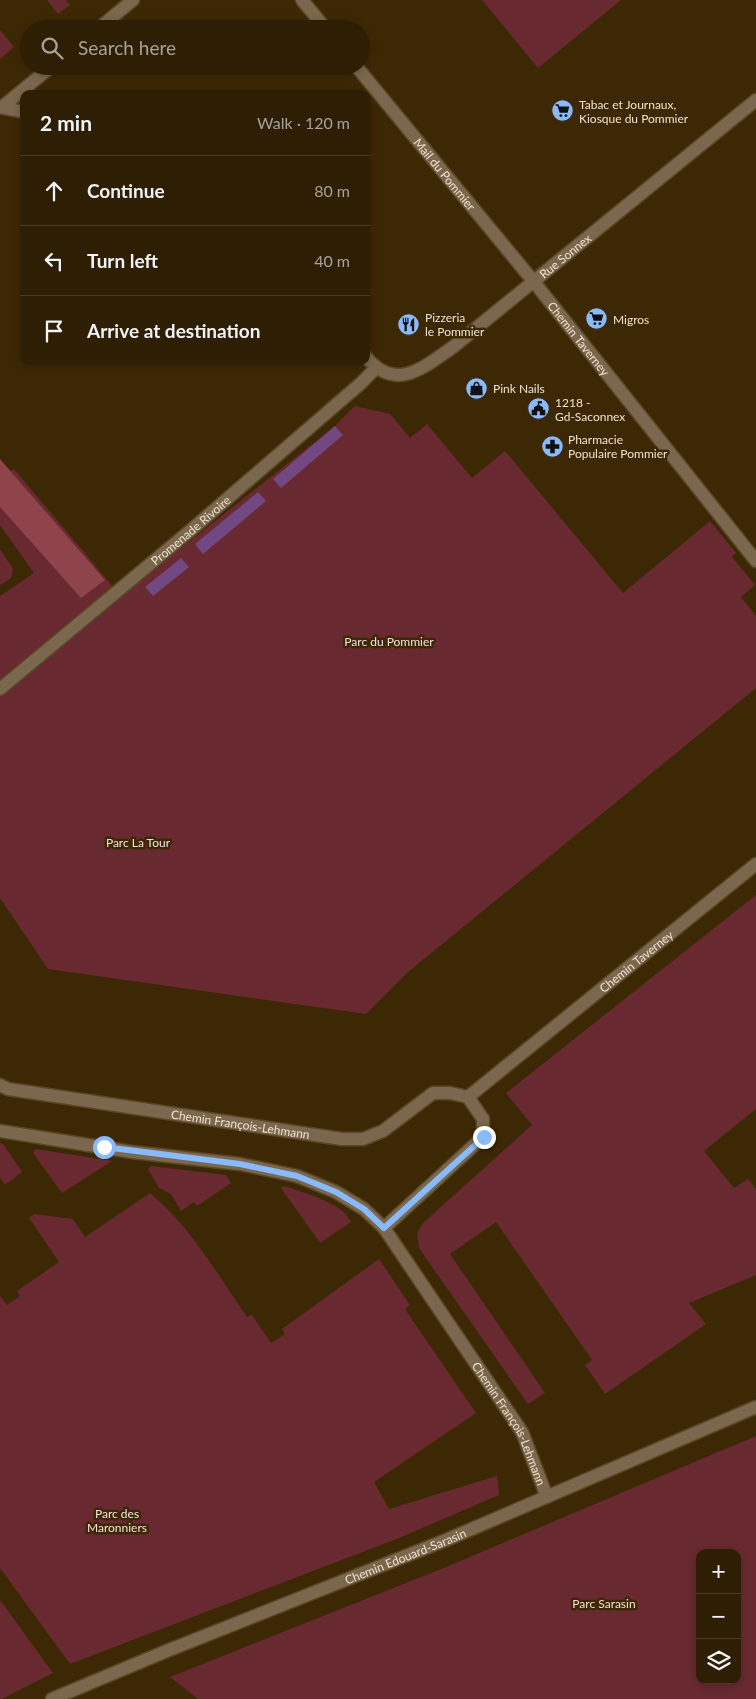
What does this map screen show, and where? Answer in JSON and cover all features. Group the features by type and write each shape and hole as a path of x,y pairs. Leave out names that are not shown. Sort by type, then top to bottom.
{"street":[{"path":"109,20 133,0"},
{"path":"302,0 319,20"},
{"path":"22,90 41,75"},
{"name":"Mail du Pommier","path":"363,75 534,282"},
{"path":"1,107 20,92"},
{"name":"Rue Sonnex","path":"376,368 388,374 409,374 420,370 453,347 756,100"},
{"path":"1,107 20,111"},
{"name":"Chemin Taverney","path":"534,282 756,560"},
{"path":"370,361 376,368"},
{"name":"Promenade Rivoire","path":"0,689 90,612 191,530 376,368"},
{"name":"Chemin Taverney","path":"468,1098 756,864"},
{"name":"Chemin François-Lehmann","path":"0,1085 8,1088 342,1139 363,1139 383,1131 433,1093 450,1093 468,1098"},
{"path":"384,1228 484,1137 483,1119 468,1098"},
{"name":"Chemin François-Lehmann","path":"0,1131 132,1152 240,1164 297,1176 336,1192 364,1209 384,1228 522,1432 547,1497"},
{"name":"Chemin Edouard-Sarasin","path":"52,1699 169,1650 446,1540 756,1407"}],"green space":[{"path":"47,0 66,0 70,5 58,14"},
{"path":"482,0 621,0 538,68"},
{"path":"0,30 14,47 0,59"},
{"path":"355,406 390,414 410,438 427,424 472,478 505,451 623,593 710,521 736,553 732,557 755,585 741,597 756,616 756,688 408,972 366,1014 48,969 0,898 0,596 34,573 0,525 0,479 14,469 109,582 119,597 335,426"},
{"path":"0,549 13,569 11,578 0,585"},
{"path":"756,895 756,1109 704,1151 734,1188 748,1179 756,1189 756,1275 689,1303 706,1324 605,1394 585,1365 592,1360 496,1222 450,1254 545,1393 528,1404 419,1248 417,1233 423,1223 532,1125 506,1093"},
{"path":"0,1143 3,1144 22,1172 5,1185 0,1177"},
{"path":"36,1149 112,1161 62,1193 33,1153"},
{"path":"151,1166 226,1175 231,1183 197,1206 194,1202 181,1211 171,1194 159,1188 148,1169"},
{"path":"284,1186 322,1199 340,1209 351,1222 320,1243 281,1188"},
{"name":"Parc des Maronniers","path":"150,1193 165,1206 191,1236 247,1317 252,1315 271,1343 285,1334 282,1329 379,1259 410,1305 405,1309 476,1413 374,1482 389,1509 497,1476 499,1495 399,1538 70,1664 0,1568 0,1296 7,1305 20,1296 17,1291 59,1262 29,1218 34,1214 73,1219 85,1237"},
{"name":"Parc Sarasin","path":"756,1436 756,1699 198,1699 170,1677 446,1567"},
{"path":"0,1600 53,1673 2,1699 0,1699"}],"shaded area":[{"path":"335,426 343,435 281,488 273,479"},
{"path":"0,459 105,580 81,598 0,507"},
{"path":"258,492 266,501 203,554 195,544"},
{"path":"181,558 189,567 153,596 145,587"}],"place":[{"name":"Tabac et Journaux, Kiosque du Pommier","path":"563,111"},
{"name":"Migros","path":"597,319"},
{"name":"Pizzeria le Pommier","path":"409,324"},
{"name":"Pink Nails","path":"477,388"},
{"name":"1218 - Gd-Saconnex","path":"539,409"},
{"name":"Pharmacie Populaire Pommier","path":"552,446"}],"route":[{"path":"104,1147 240,1164 297,1176 336,1192 364,1209 384,1228 484,1137"}],"park label":[{"name":"Parc du Pommier","path":"389,641"},
{"name":"Parc La Tour","path":"138,842"}]}
